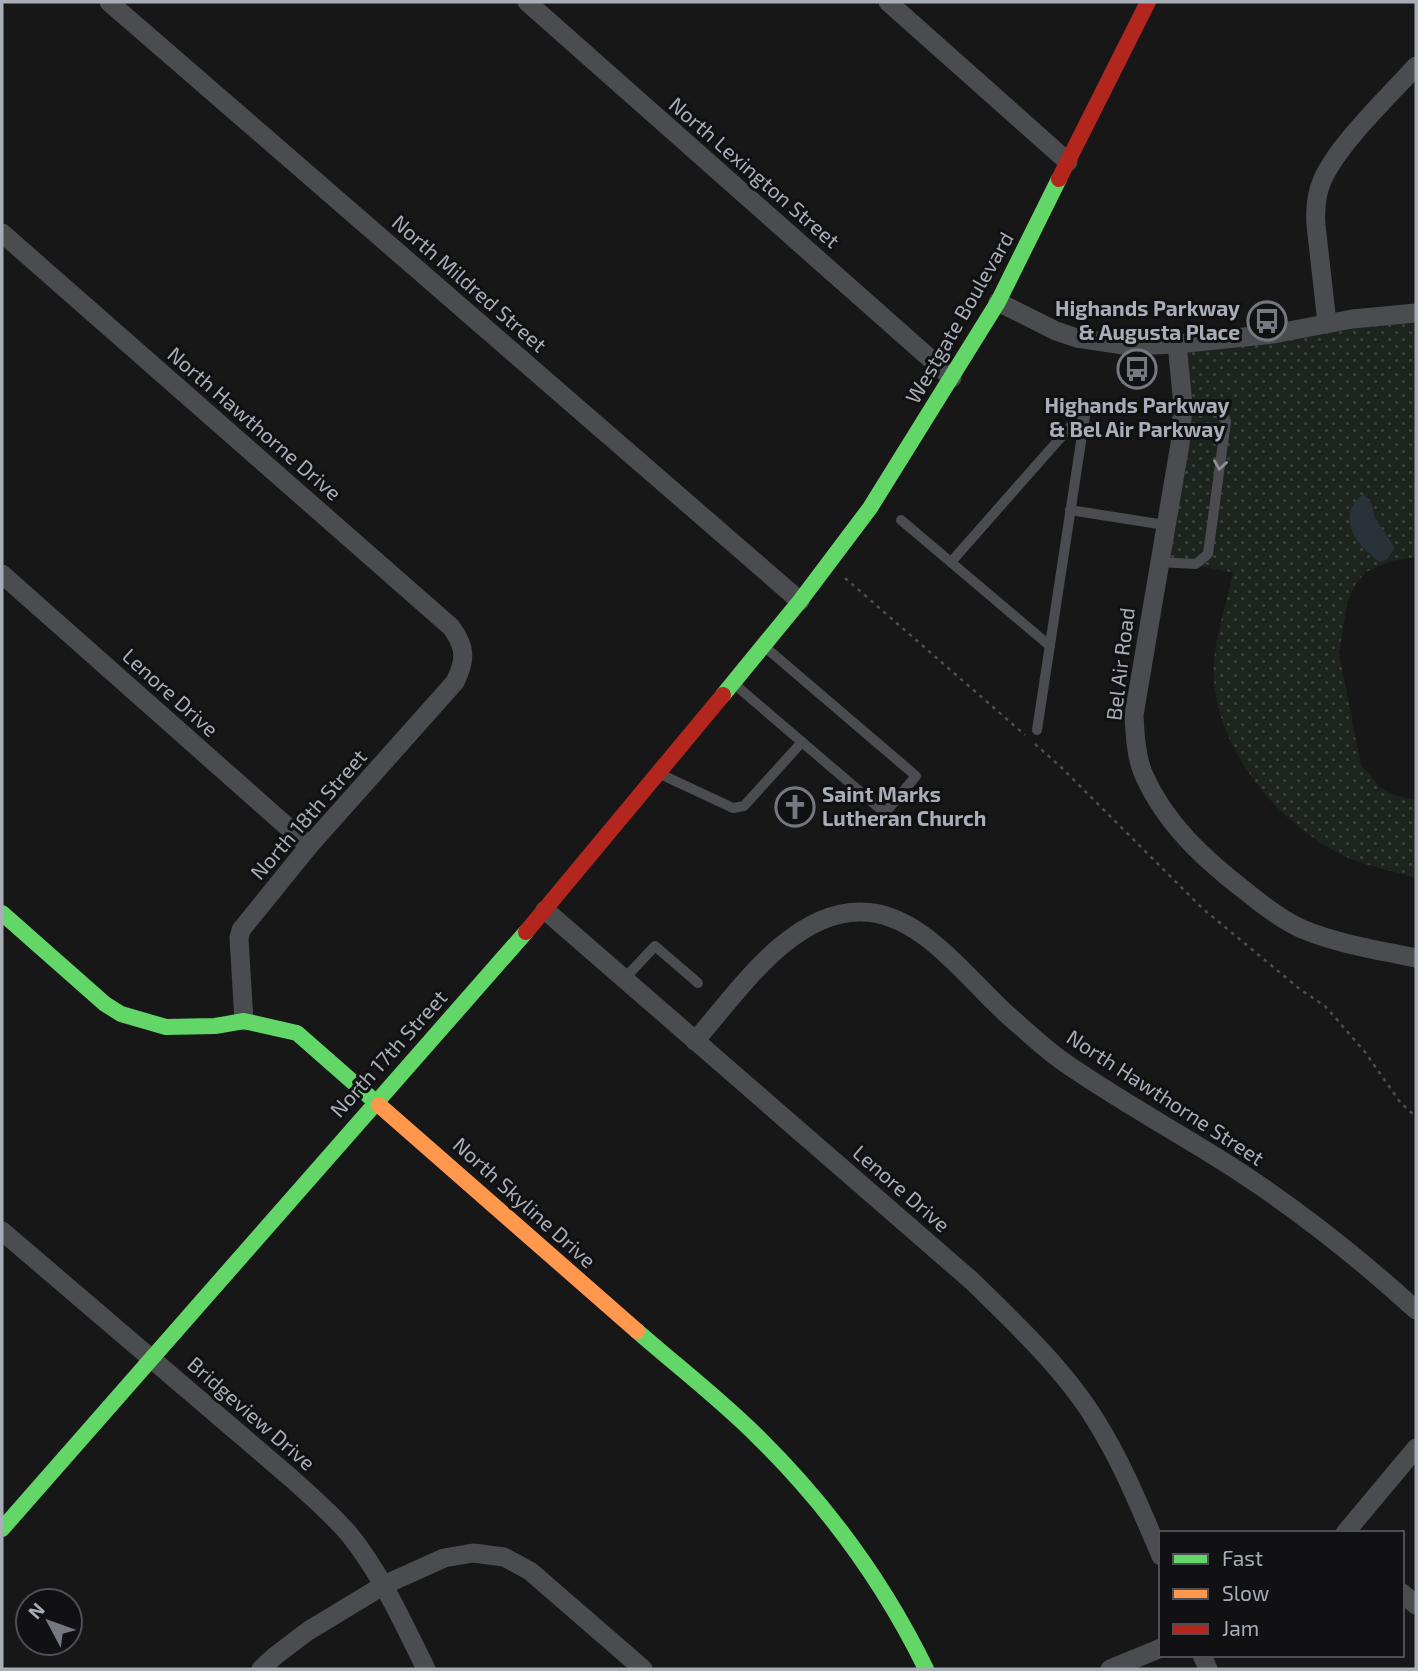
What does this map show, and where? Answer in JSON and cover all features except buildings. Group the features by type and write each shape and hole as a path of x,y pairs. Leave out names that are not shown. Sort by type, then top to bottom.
{"street":[{"name":"North Mildred Street","path":"109,2 800,601"},
{"name":"North Lexington Street","path":"527,2 952,378"},
{"path":"888,2 1068,162"},
{"name":"Westgate Boulevard","path":"800,601 870,508 998,302 1148,2"},
{"path":"1327,323 1315,212 1320,188 1339,153 1416,66"},
{"name":"North Hawthorne Drive","path":"2,233 451,627 461,640 463,657"},
{"path":"998,302 1056,331 1077,338 1130,346 1273,334 1327,323 1416,313"},
{"name":"Bel Air Road","path":"1177,344 1183,405 1180,444 1134,715 1142,770 1157,803 1183,836 1233,882 1284,920 1322,936 1416,958"},
{"name":"Lenore Drive","path":"2,573 309,846"},
{"name":"North 17th Street","path":"2,1529 545,910 800,601"},
{"name":"North 18th Street","path":"244,1021 239,938 241,930 309,846 455,682 463,657"},
{"name":"Lenore Drive","path":"545,910 972,1281 1052,1364 1095,1419 1112,1448 1159,1551"},
{"name":"North Hawthorne Street","path":"695,1041 786,941 814,924 843,913 862,912 893,917 922,934 1060,1060 1234,1168 1336,1242 1416,1310"},
{"name":"North Skyline Drive","path":"2,913 121,1014 166,1027 215,1026 244,1021 297,1033 785,1463 834,1518 875,1574 926,1669"},
{"name":"Bridgeview Drive","path":"2,1231 153,1358 331,1515 363,1553 384,1585 426,1669"},
{"path":"1347,1531 1416,1448"},
{"path":"261,1669 308,1631 384,1585 420,1567 453,1555 473,1553 504,1558 521,1565 643,1669"},
{"path":"1110,1669 1159,1649"}],"lane":[{"path":"1159,562 1196,564 1208,554 1226,421 1216,410 1183,405"},
{"path":"951,562 1086,409 1037,730"},
{"path":"1070,510 1166,526"},
{"path":"901,520 1050,646"},
{"path":"733,682 885,813 916,776 763,645"},
{"path":"658,773 733,808 744,806 802,742"},
{"path":"624,979 654,947 698,983"}],"path":[{"path":"828,563 1062,767 1202,908 1291,982 1325,1006 1364,1052 1400,1102 1416,1117"}],"shaded area":[{"path":"1416,313 1416,557 1391,561 1366,572 1355,585 1347,603 1339,653 1361,765 1379,786 1396,796 1416,800 1416,878 1352,860 1318,841 1271,801 1251,776 1223,721 1215,692 1215,651 1233,573 1160,557 1180,444 1177,344"},
{"path":"1364,494 1371,502 1375,518 1395,548 1387,559 1381,562 1361,546 1350,523 1352,508"}],"traffic: fast":[{"path":"723,695 800,601 870,508 998,302 1059,179"},
{"path":"2,913 105,1004 121,1014 166,1027 215,1026 244,1021 297,1033 379,1105"},
{"path":"2,1529 526,932"},
{"path":"637,1331 744,1423 807,1490 852,1545 872,1575 926,1669"}],"traffic: slow":[{"path":"379,1105 637,1331"}],"traffic: jam":[{"path":"1059,179 1148,2"},
{"path":"526,932 723,695"}],"place":[{"name":"Highands Parkway & Augusta Place","path":"1267,321"},
{"name":"Highands Parkway & Bel Air Parkway","path":"1137,369"},
{"name":"Saint Marks Lutheran Church","path":"795,807"}]}
